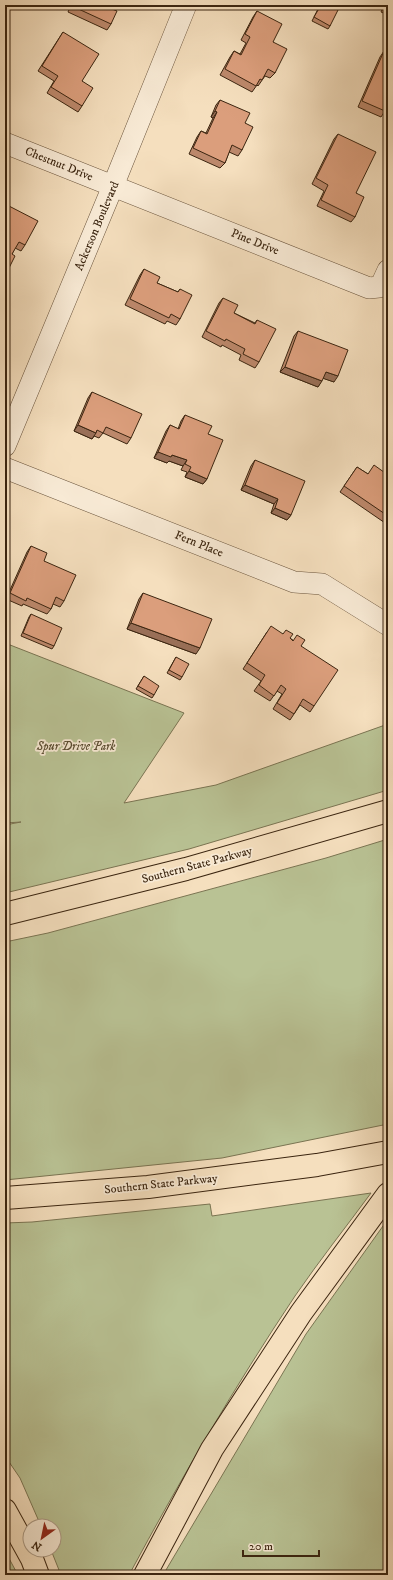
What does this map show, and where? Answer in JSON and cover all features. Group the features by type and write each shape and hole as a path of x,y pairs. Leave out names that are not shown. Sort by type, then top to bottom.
{"highway":[{"name":"Southern State Parkway","path":"5,914 186,869 388,811"},
{"name":"Southern State Parkway","path":"5,1198 148,1187 317,1165 388,1152"},
{"path":"145,1575 212,1449 301,1313 388,1194"},
{"path":"5,1510 32,1559 38,1575"}],"street":[{"name":"Ackerson Boulevard","path":"5,446 186,5"},
{"name":"Chestnut Drive","path":"5,143 113,186"},
{"name":"Pine Drive","path":"113,186 368,288 379,287 388,270"},
{"name":"Fern Place","path":"5,468 294,582 322,584 388,625"}],"green space":[{"name":"Spur Drive Park","path":"5,643 184,713 124,803 216,785 388,724 388,790 189,849 5,893 5,825 21,822 5,823"},
{"path":"388,839 388,1124 222,1158 5,1180 5,942 48,933 326,858"},
{"path":"371,1193 304,1283 251,1364 188,1469 129,1575 61,1575 54,1558 62,1558 62,1518 38,1518 20,1478 5,1456 5,1223 32,1222 210,1204 212,1216"},
{"path":"388,1219 388,1575 163,1575 306,1334"},
{"path":"5,1551 18,1575 5,1575"}],"building":[{"path":"114,5 112,9 117,11 111,24 72,6"},
{"path":"321,5 333,5 339,8 330,26 314,17"},
{"path":"257,11 282,24 273,42 287,49 275,73 268,69 262,80 260,79 256,86 225,69 234,51 241,55 250,37 245,34"},
{"path":"63,32 99,54 82,81 93,88 82,106 51,87 58,76 42,66"},
{"path":"384,51 388,53 388,105 385,111 362,101"},
{"path":"220,100 250,113 245,123 253,127 242,150 232,145 225,163 193,148 201,131 207,134 217,112 215,111"},
{"path":"338,134 376,152 356,193 364,197 355,217 321,200 328,185 316,178"},
{"path":"7,205 38,221 25,245 19,242 12,254 15,256 9,268 5,266 5,208"},
{"path":"144,269 160,277 157,283 178,292 180,289 192,295 180,319 171,314 169,318 130,299"},
{"path":"223,298 238,305 234,313 255,324 257,320 276,329 259,362 243,354 245,349 206,331"},
{"path":"298,331 348,350 338,376 326,372 322,381 285,367"},
{"path":"92,392 142,414 131,438 106,427 103,433 97,430 96,433 78,425"},
{"path":"185,415 212,426 208,434 223,440 207,479 189,471 191,467 185,464 187,460 172,455 171,457 158,452 170,425 179,429"},
{"path":"255,460 305,481 291,515 275,508 278,499 245,485"},
{"path":"374,465 388,475 388,516 344,486 357,467 368,474"},
{"path":"31,546 47,553 44,561 76,575 64,601 56,597 51,609 27,598 26,601 10,593"},
{"path":"143,593 212,619 200,648 131,623"},
{"path":"31,614 62,628 54,646 23,633"},
{"path":"271,626 283,634 286,630 293,634 290,638 293,641 297,635 305,640 301,646 338,670 314,706 303,699 294,714 277,703 286,689 281,685 274,696 259,685 265,675 247,663"},
{"path":"176,657 189,664 182,677 169,670"},
{"path":"144,676 159,686 154,695 138,686"}]}
